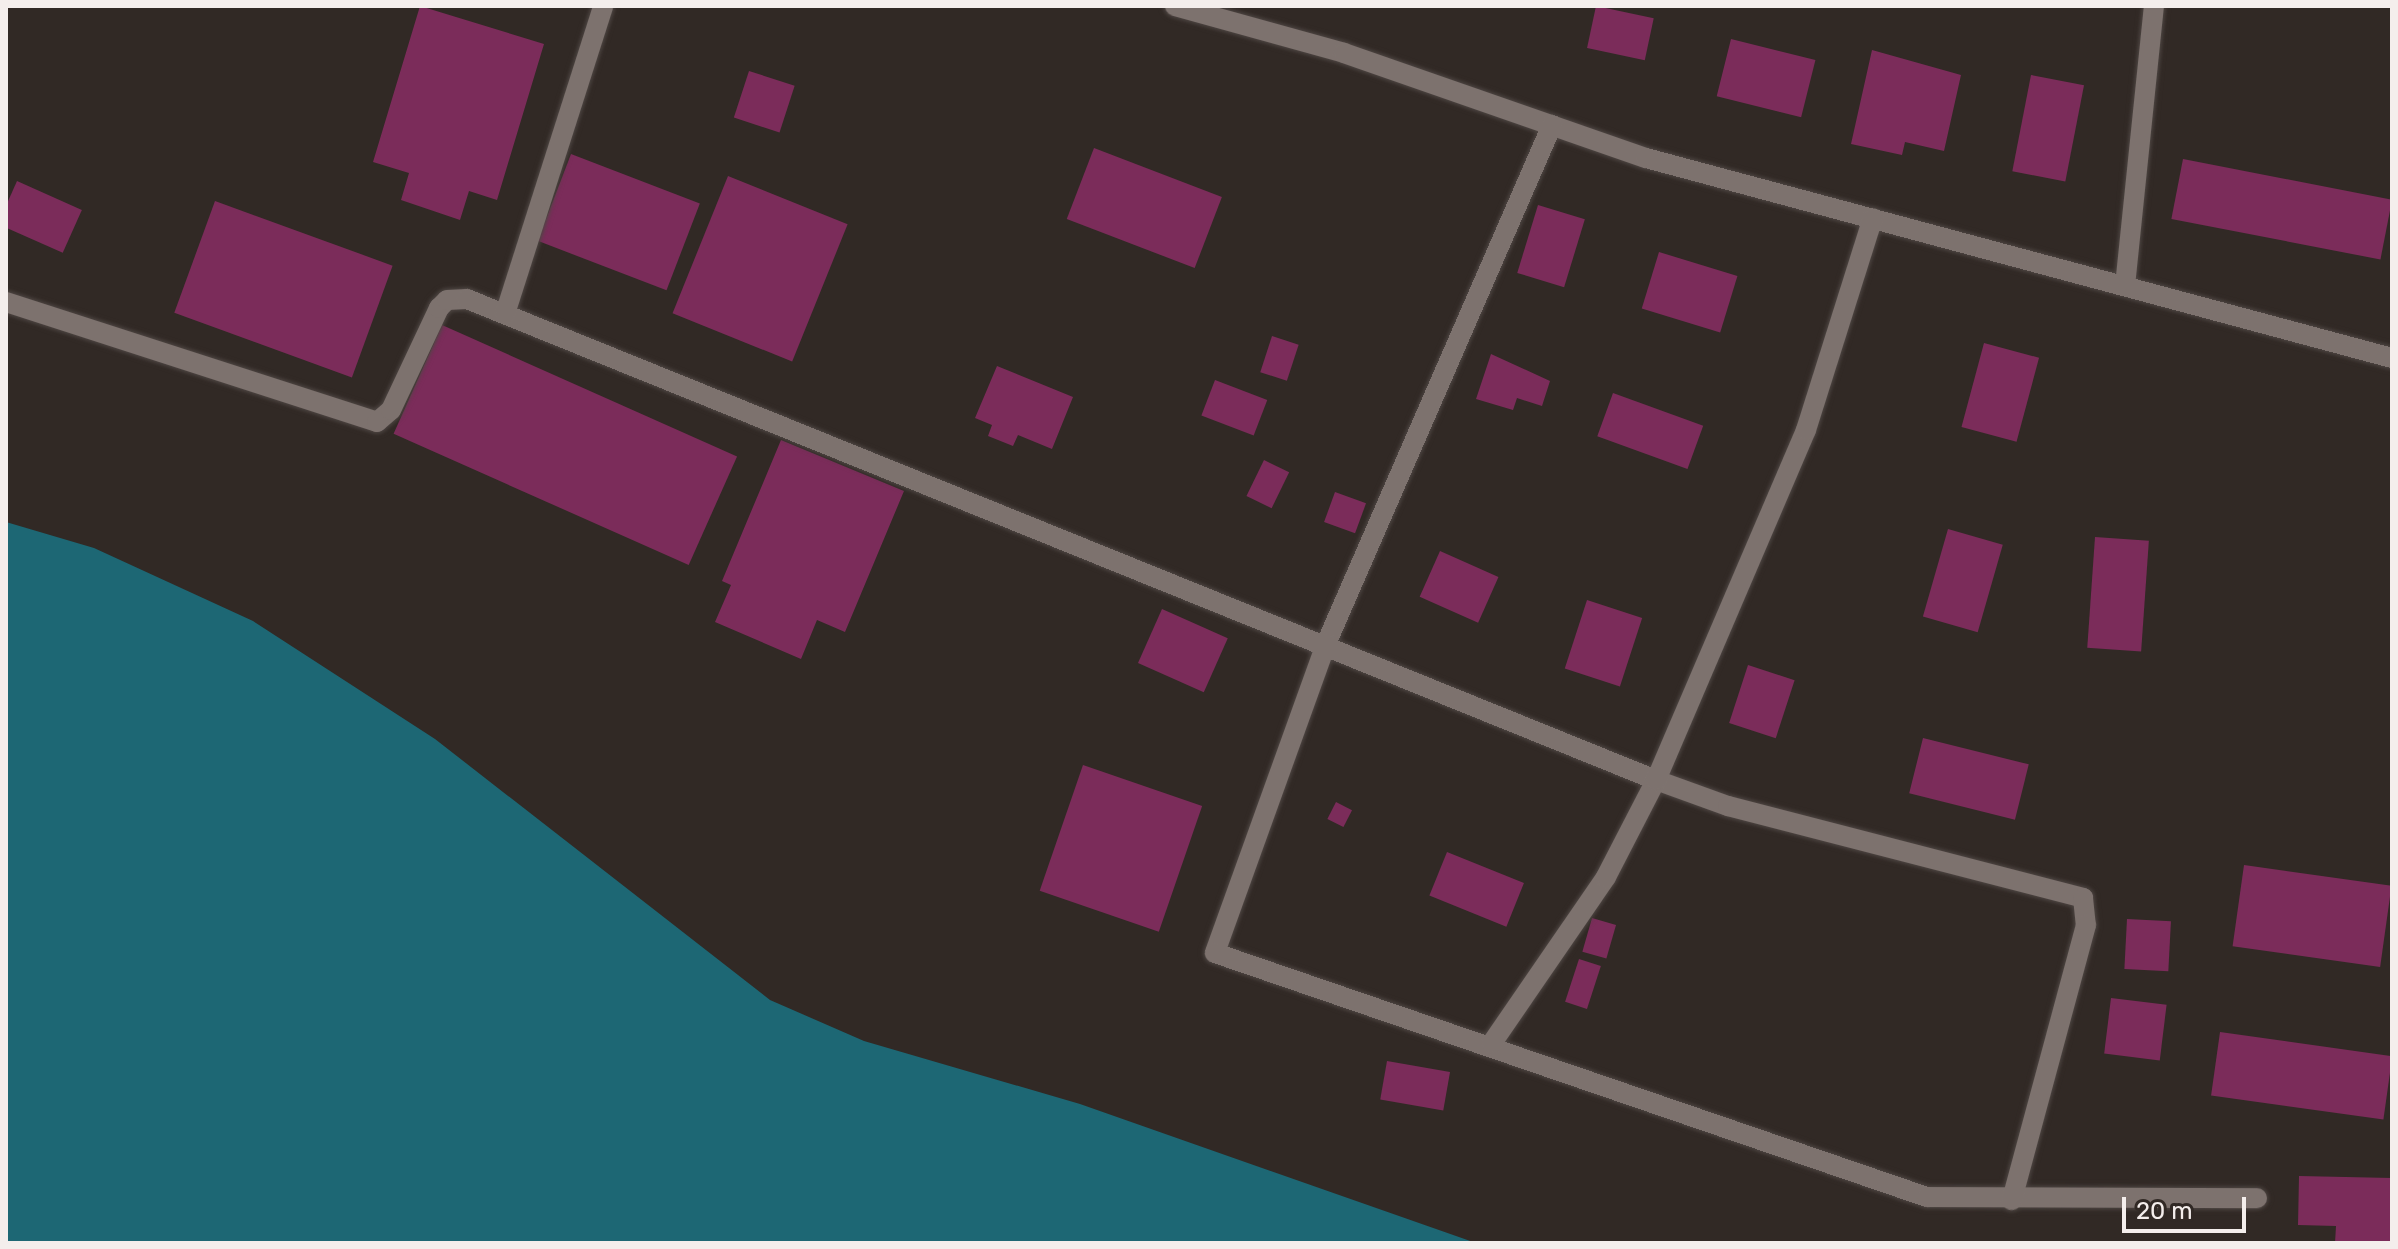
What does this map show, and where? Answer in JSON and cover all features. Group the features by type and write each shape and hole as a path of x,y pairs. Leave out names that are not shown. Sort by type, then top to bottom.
{"street":[{"path":"505,314 603,6"},
{"path":"1175,6 1344,53 1646,158 2392,358"},
{"path":"2125,286 2154,6"},
{"path":"1552,125 1326,644 1215,953 1492,1043 1878,1184 1927,1197 2012,1200 2257,1198"},
{"path":"1492,1043 1606,877 1656,780 1806,430 1873,218"},
{"path":"6,302 377,422 391,410 447,300 467,299 1656,780 1728,806 2083,898 2086,925 2012,1200"}],"water":[{"path":"6,522 94,548 253,621 435,739 770,1000 864,1041 1080,1104 1476,1243 6,1243"}],"building":[{"path":"420,6 544,44 497,200 469,191 460,220 401,200 409,173 373,162"},
{"path":"1596,6 1654,18 1645,60 1587,48"},
{"path":"1731,39 1815,60 1801,117 1717,96"},
{"path":"1872,50 1961,75 1944,151 1905,142 1902,155 1851,144"},
{"path":"749,71 795,86 780,132 734,118"},
{"path":"2031,75 2084,85 2065,182 2012,171"},
{"path":"1094,148 1222,197 1195,268 1067,219"},
{"path":"571,154 700,203 667,290 538,241"},
{"path":"2183,159 2392,200 2380,260 2171,219"},
{"path":"728,176 848,224 792,362 673,313"},
{"path":"17,181 82,210 63,253 6,228 6,206"},
{"path":"215,201 393,266 352,377 174,313"},
{"path":"1538,205 1585,219 1564,287 1517,273"},
{"path":"1659,252 1737,276 1720,332 1642,308"},
{"path":"442,325 737,456 689,565 394,434"},
{"path":"1272,336 1299,345 1287,381 1260,372"},
{"path":"1984,343 2039,358 2017,442 1961,427"},
{"path":"1491,354 1550,381 1542,406 1517,398 1513,410 1476,399"},
{"path":"997,366 1073,397 1052,449 1018,435 1013,446 988,436 992,425 975,418"},
{"path":"1215,380 1267,400 1254,436 1201,415"},
{"path":"1613,393 1703,426 1687,469 1597,436"},
{"path":"781,440 904,491 845,632 817,620 801,659 715,622 731,585 722,581"},
{"path":"1264,460 1289,472 1272,508 1246,496"},
{"path":"1335,492 1366,503 1355,533 1324,522"},
{"path":"1948,529 2003,545 1978,632 1923,616"},
{"path":"2095,537 2149,541 2141,651 2087,648"},
{"path":"1440,551 1498,577 1478,623 1420,597"},
{"path":"1587,600 1642,618 1620,686 1565,668"},
{"path":"1162,609 1228,638 1204,692 1138,663"},
{"path":"1748,665 1795,680 1776,738 1729,723"},
{"path":"1923,738 2029,764 2015,820 1909,793"},
{"path":"1083,765 1202,806 1159,932 1040,891"},
{"path":"1336,802 1352,810 1343,827 1327,819"},
{"path":"1447,852 1524,883 1506,927 1429,896"},
{"path":"2244,865 2392,886 2380,967 2233,946"},
{"path":"1592,918 1616,925 1606,959 1582,952"},
{"path":"2127,919 2171,921 2168,971 2124,969"},
{"path":"1579,959 1601,966 1587,1009 1565,1002"},
{"path":"2111,998 2167,1005 2160,1060 2104,1054"},
{"path":"2220,1032 2392,1056 2383,1120 2211,1095"},
{"path":"1387,1061 1450,1072 1443,1111 1380,1099"},
{"path":"2299,1176 2392,1178 2392,1243 2335,1243 2336,1226 2298,1225"}]}
